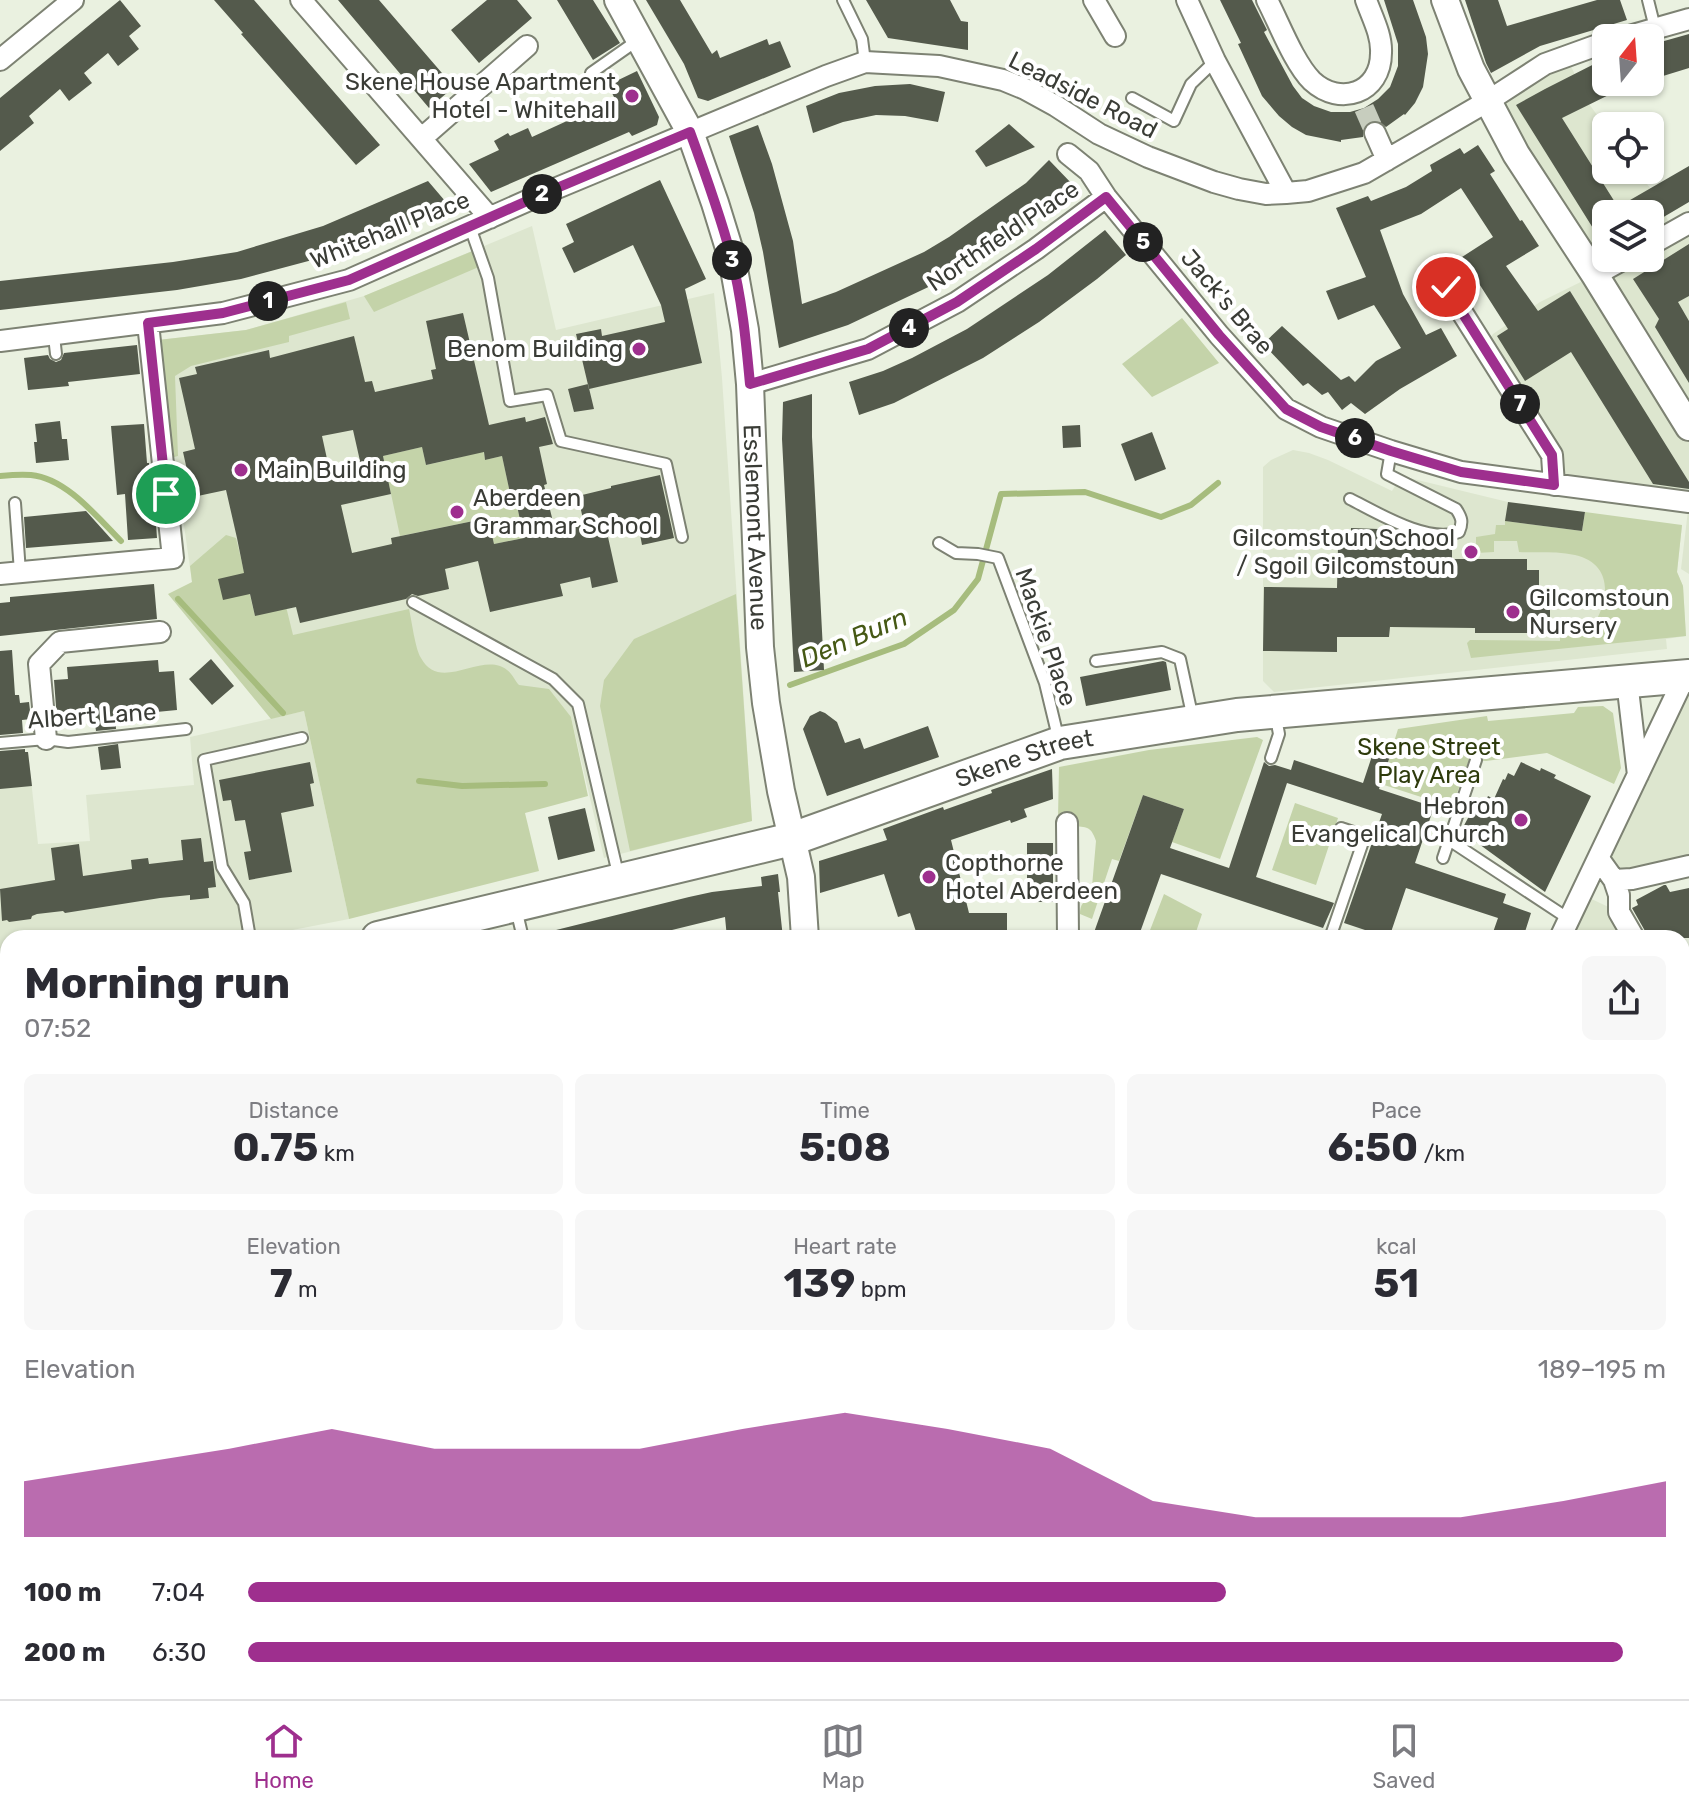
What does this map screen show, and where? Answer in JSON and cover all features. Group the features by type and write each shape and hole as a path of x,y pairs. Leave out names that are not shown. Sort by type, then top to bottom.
{"main road":[{"name":"Skene Street","path":"410,930 792,839 1060,743 1275,711 1687,676"}],"street":[{"path":"0,60 73,0"},
{"path":"301,0 490,218"},
{"name":"Esslemont Avenue","path":"618,0 690,132 732,258 745,330 750,384 766,703 781,791 801,877 804,930"},
{"path":"1094,0 1115,36"},
{"path":"1187,0 1215,61 1286,193"},
{"path":"1267,0 1300,66 1310,79 1329,91 1360,100 1376,76 1381,57 1381,42 1366,0"},
{"path":"1445,0 1465,55 1516,154 1689,427"},
{"path":"1664,26 1689,19"},
{"path":"422,138 527,46"},
{"name":"Leadside Road","path":"690,132 865,62 939,66 1003,80 1025,89 1099,134 1214,182 1266,194 1308,191 1364,173 1545,64 1592,47"},
{"name":"Whitehall Place","path":"0,341 55,345 148,323 223,313 349,280 690,132"},
{"path":"1375,133 1387,160"},
{"name":"Jack's Brae","path":"1068,154 1089,171 1106,197 1219,335 1286,409 1321,427 1391,451"},
{"name":"Northfield Place","path":"750,384 868,349 957,302 1106,197"},
{"path":"1664,237 1689,223"},
{"path":"1595,275 1600,272"},
{"path":"1446,287 1552,455 1554,485"},
{"path":"10,574 173,558 152,431 148,323"},
{"path":"1391,451 1461,472 1689,502"},
{"path":"46,739 39,664 60,642 160,632"},
{"path":"1564,929 1687,676"},
{"path":"1627,681 1638,775"},
{"path":"1067,823 1068,930"},
{"path":"1599,859 1614,880 1619,895 1619,912 1629,930"},
{"path":"1614,880 1689,866"},
{"path":"1581,894 1619,912"}],"lane":[{"path":"843,0 862,39 865,62"},
{"path":"1648,0 1654,24"},
{"path":"591,73 640,39"},
{"path":"1132,98 1174,121 1191,84 1215,61"},
{"path":"470,227 488,278 510,401 547,395 561,441 666,464 682,537"},
{"path":"1350,499 1414,529 1436,534 1459,532 1462,517 1456,509 1387,474 1391,451"},
{"path":"10,574 15,503"},
{"name":"Mackie Place","path":"939,543 956,553 998,558 1045,683 1060,743"},
{"path":"413,602 553,679 578,704 620,880"},
{"path":"1096,661 1162,652 1180,659 1194,721"},
{"path":"1271,758 1279,734 1275,711"},
{"name":"Albert Lane","path":"0,743 46,739 68,742 186,729"},
{"path":"249,930 244,903 222,867 204,760 302,738"},
{"path":"1443,858 1476,760"},
{"path":"1333,930 1365,836 1341,828"},
{"path":"1449,840 1564,929"},
{"path":"515,904 521,930"}],"shaded area":[{"path":"1566,56 1595,112 1592,112 1592,184 1647,184 1657,200 1592,200 1592,270 1488,101"},
{"path":"1664,213 1674,231 1689,223 1689,502 1554,485 1552,455 1484,347 1493,334 1540,302 1595,275 1593,272 1664,272"},
{"name":"Aberdeen Grammar School","path":"532,226 556,330 714,293 752,821 604,858 571,717 304,692 192,582 158,340 246,330 364,296"},
{"name":"Gilcomstoun School / Sgoil Gilcomstoun","path":"1293,450 1328,460 1392,491 1401,476 1508,502 1506,521 1582,531 1682,525 1677,572 1683,586 1686,636 1666,639 1667,649 1274,692 1263,681 1263,467"},
{"path":"1689,502 1689,574 1681,569"},
{"path":"1689,676 1689,866 1632,879 1599,859"},
{"path":"304,711 349,919 292,930 0,930 0,755 28,752 38,844 90,841 86,795 194,785 190,737"},
{"path":"1581,894 1619,912 1629,930 1564,930"}],"green space":[{"path":"475,250 481,266 374,312 364,296"},
{"path":"346,302 350,319 289,336 289,342 191,366 175,376 178,456 174,457 158,340 246,330"},
{"path":"1182,318 1219,363 1152,397 1122,364"},
{"path":"422,447 426,465 483,449 485,460 502,456 524,538 494,544 488,518 400,536 383,456"},
{"path":"1585,512 1682,525 1677,572 1683,586 1686,636 1471,658 1467,643 1470,640 1560,641 1560,625 1593,626 1603,605 1605,584 1596,566 1587,560 1561,553 1519,552 1517,541 1494,541 1494,552 1476,553 1476,537 1495,534 1496,525 1505,525 1505,521 1582,531"},
{"path":"226,535 236,538 255,616 280,582 293,635 409,609 419,654 429,668 450,672 497,665 509,671 519,685 549,689 571,717 588,796 525,813 539,871 349,919 304,711 271,719 168,594 192,582 190,566"},
{"path":"736,594 752,821 630,851 600,706 604,680 634,639"},
{"name":"Skene Street Play Area","path":"1603,706 1613,713 1621,768 1614,784 1547,753 1486,761 1469,760 1452,807 1381,784 1398,729 1487,716 1488,721 1574,713 1578,707"},
{"path":"1257,737 1263,740 1220,859 1172,842 1184,809 1143,795 1119,861 1112,859 1092,919 1080,914 1082,904 1091,898 1096,841 1088,828 1072,826 1072,819 1058,818 1059,767 1149,750"},
{"path":"1295,803 1338,818 1316,885 1272,870"},
{"path":"1164,894 1202,914 1197,930 1150,930"}],"building":[{"path":"120,0 141,26 129,36 139,49 118,66 108,53 84,73 92,83 69,101 60,89 29,116 34,123 0,151 0,98"},
{"path":"214,0 254,0 380,145 356,165"},
{"path":"338,0 379,0 454,87 429,108"},
{"path":"487,0 517,0 532,18 479,63 451,30"},
{"path":"557,0 593,0 620,43 593,60"},
{"path":"646,0 680,0 712,54 717,50 720,58 767,39 769,45 780,41 791,67 708,101 698,98 684,64"},
{"path":"866,0 950,0 961,21 968,22 968,50 888,38"},
{"path":"1220,0 1252,0 1267,30 1264,32 1302,98 1331,112 1350,112 1378,99 1390,87 1398,66 1398,44 1384,0 1413,0 1426,37 1428,54 1423,87 1405,115 1386,127 1377,120 1369,122 1364,126 1363,137 1341,142 1306,135 1279,116 1262,96"},
{"path":"1465,0 1498,0 1507,26 1597,0 1620,0 1627,20 1614,24 1592,24 1592,30 1540,46 1491,73"},
{"path":"1689,34 1689,68 1664,76 1664,41"},
{"path":"1592,65 1592,96 1607,96 1562,118 1592,166 1592,184 1604,184 1614,200 1592,200 1592,227 1516,105"},
{"path":"637,71 659,117 657,125 632,136 629,132 491,192 469,164 499,150 494,141 508,133 510,136 528,128 532,137 615,99 608,85"},
{"path":"910,84 945,92 938,122 876,115 813,133 806,106 839,93 875,86"},
{"path":"1009,124 1035,147 986,167 975,151"},
{"path":"758,125 793,241 802,304 924,252 1026,183 1049,160 1074,186 1021,229 939,282 848,325 779,348 754,213 729,136"},
{"path":"1478,145 1495,171 1490,174 1539,246 1506,266 1538,311 1570,291 1689,482 1689,489 1653,484 1571,352 1525,381 1497,336 1508,329 1462,257 1493,237 1461,188 1421,214 1380,230 1403,294 1426,335 1441,328 1457,356 1400,389 1365,414 1351,403 1342,410 1328,392 1322,395 1308,383 1303,386 1263,344 1282,326 1341,380 1349,376 1355,382 1376,361 1401,348 1374,305 1338,320 1326,291 1366,277 1336,208 1368,196 1371,201 1406,187 1432,171 1430,165 1460,148 1464,154"},
{"path":"1689,166 1689,202 1664,217 1664,200 1630,200 1658,184 1664,184 1664,180"},
{"path":"660,180 706,279 685,289 702,363 589,389 576,334 601,329 602,336 665,322 661,305 633,245 574,273 562,248 574,242 566,224"},
{"path":"428,181 451,208 346,251 241,279 177,290 0,310 0,281 237,252 323,226"},
{"path":"1105,230 1126,255 1097,279 983,358 894,403 859,415 849,382 912,358 967,329 1048,275"},
{"path":"1689,244 1689,296 1678,302 1689,321 1689,383 1655,327 1659,319 1633,279 1644,272 1664,272 1664,260"},
{"name":"Main Building","path":"463,313 489,425 525,417 526,422 545,417 553,444 539,447 555,530 584,524 578,496 660,475 674,538 642,545 639,529 608,537 618,582 592,588 590,577 560,584 563,596 490,612 478,561 445,569 449,589 418,596 412,594 406,599 300,623 296,607 255,616 250,594 223,600 218,579 244,573 226,490 193,497 183,452 195,449 179,378 197,374 195,367 269,350 270,358 354,336 365,382 372,381 375,392 433,379 431,370 436,369 426,321","holes":["353,430 360,461 329,468 322,436","422,447 426,465 484,452 485,460 502,456 524,538 494,544 488,518 391,538 392,544 352,553 341,505 391,494 383,456"]},
{"path":"137,345 140,374 28,390 24,358 48,355 56,362 61,360 64,353"},
{"path":"588,384 594,409 574,412 568,389"},
{"path":"812,394 824,670 794,672 782,439 783,402"},
{"path":"60,421 62,439 67,439 69,460 36,463 35,424"},
{"path":"144,424 157,538 128,540 125,494 117,495 111,426"},
{"path":"1080,425 1081,447 1063,448 1062,426"},
{"path":"1152,432 1166,469 1135,481 1121,444"},
{"path":"1508,502 1585,512 1582,531 1505,521"},
{"path":"86,511 113,541 26,548 24,517"},
{"path":"1351,528 1378,529 1378,547 1452,547 1452,559 1527,559 1527,570 1539,570 1539,591 1550,591 1550,633 1475,633 1475,628 1390,627 1389,637 1337,637 1337,652 1263,651 1264,587 1337,588 1338,547 1351,547"},
{"path":"154,584 157,619 0,636 0,603 10,602 10,597"},
{"path":"12,650 15,695 19,695 20,703 29,702 31,719 22,720 23,733 0,735 0,651"},
{"path":"211,659 234,686 212,705 189,679"},
{"path":"158,660 159,672 174,671 177,710 115,716 116,729 96,731 94,717 57,720 54,680 68,679 67,667"},
{"path":"1166,662 1171,690 1086,706 1080,677"},
{"path":"820,711 837,722 845,743 860,738 864,749 928,726 939,757 827,796 803,729 810,716"},
{"path":"118,744 121,768 101,770 98,747"},
{"path":"1376,744 1392,750 1379,789 1434,807 1415,863 1506,894 1503,903 1531,913 1526,930 1494,930 1498,918 1406,888 1392,930 1365,930 1344,923 1382,814 1287,783 1256,877 1334,903 1323,928 1161,874 1141,930 1095,930 1143,795 1184,809 1170,848 1229,868 1264,762 1269,766 1291,770 1294,760 1363,783"},
{"path":"25,749 32,786 0,789 0,751"},
{"path":"310,762 314,806 281,813 292,872 249,880 244,852 251,851 245,820 235,821 231,800 223,801 219,780"},
{"name":"Hebron Evangelical Church","path":"1521,762 1556,775 1554,778 1591,796 1545,892 1461,831 1475,805 1482,808 1488,796 1494,799 1503,779 1508,773 1514,776"},
{"path":"1052,769 1053,799 1024,809 1027,817 951,840 969,913 1007,913 1007,930 915,930 910,913 898,917 884,874 820,893 819,861 887,840 883,829 992,793 991,790"},
{"path":"585,808 595,851 558,860 548,817"},
{"path":"201,838 204,862 213,861 216,887 208,888 209,898 190,900 190,895 160,898 2,921 0,889 55,880 51,848 79,844 83,876 132,869 131,860 148,858 149,864 183,860 181,840"},
{"path":"1027,843 1053,843 1053,902 1027,902"},
{"path":"778,874 782,930 726,930 725,917 672,930 556,930 712,892 762,886 761,877"},
{"path":"1664,885 1670,892 1689,888 1689,930 1644,930 1632,908 1638,905 1636,900"}],"waterway":[{"name":"Den Burn","path":"0,476 31,475 57,483 80,500 121,541"},
{"name":"Den Burn","path":"790,685 904,644 954,610 978,579 1001,494 1085,492 1161,517 1191,505 1218,483"},
{"name":"Den Burn","path":"178,599 283,713"},
{"name":"Den Burn","path":"419,781 462,786 545,784"}],"tunnel":[{"path":"1364,108 1375,133"}],"place":[{"name":"Skene House Apartment Hotel - Whitehall","path":"632,96"},
{"name":"Benom Building","path":"639,349"},
{"name":"Main Building","path":"241,470"},
{"name":"Aberdeen Grammar School","path":"457,512"},
{"name":"Gilcomstoun School / Sgoil Gilcomstoun","path":"1471,552"},
{"name":"Gilcomstoun Nursery","path":"1513,612"},
{"name":"Hebron Evangelical Church","path":"1521,820"},
{"name":"Copthorne Hotel Aberdeen","path":"929,877"}],"route":[{"path":"166,494 148,323 223,313 349,280 690,132 732,258 745,330 750,384 868,349 957,302 1106,197 1219,335 1286,409 1321,427 1461,472 1554,485 1552,455 1446,287"}]}
